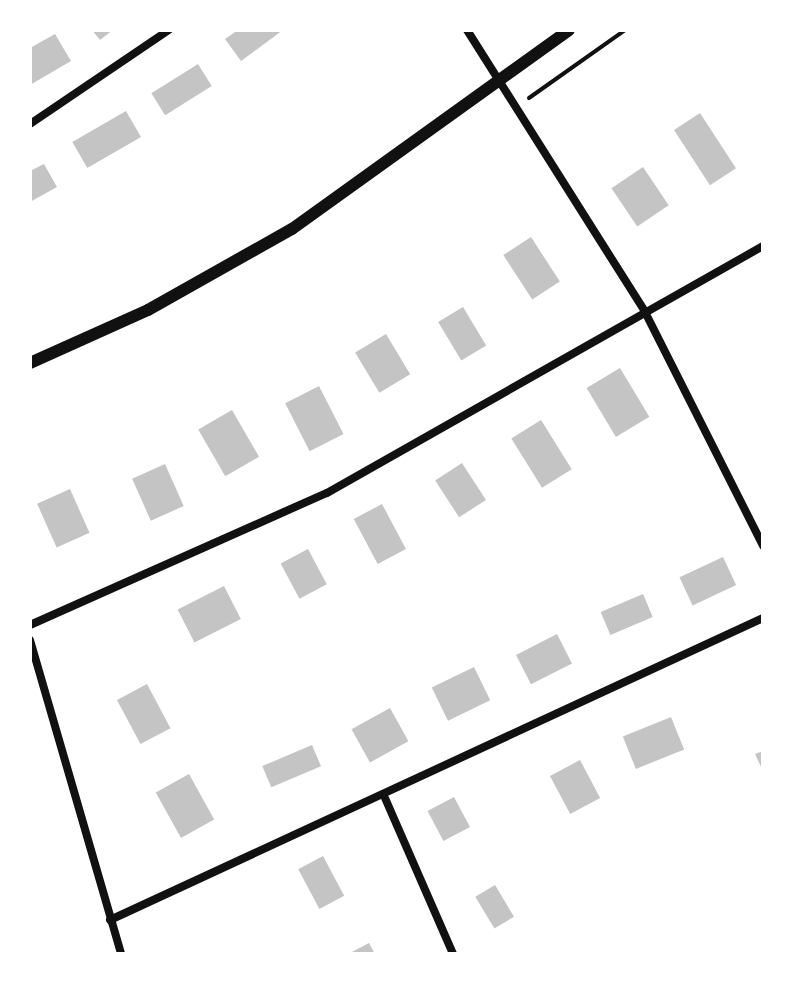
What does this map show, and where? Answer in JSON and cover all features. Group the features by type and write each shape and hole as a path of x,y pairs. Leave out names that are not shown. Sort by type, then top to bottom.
{"street":[{"path":"30,124 169,30"},
{"path":"467,30 645,312 763,546"},
{"path":"30,363 148,310 292,229 569,30"},
{"path":"30,625 327,493 763,246"},
{"path":"110,920 385,798 763,618"},
{"path":"30,640 121,954"},
{"path":"385,798 453,954"}],"path":[{"path":"516,107 625,30"}],"building":[{"path":"92,30 113,30 100,40"},
{"path":"238,30 283,30 241,61 225,39"},
{"path":"55,34 71,61 30,85 30,48"},
{"path":"198,64 212,86 165,115 151,93"},
{"path":"126,111 141,137 87,168 72,142"},
{"path":"700,113 736,168 710,185 674,130"},
{"path":"44,164 57,187 30,202 30,171"},
{"path":"643,167 669,205 637,226 611,188"},
{"path":"531,237 560,281 532,299 503,255"},
{"path":"463,307 486,346 461,361 438,322"},
{"path":"386,334 410,374 379,393 355,353"},
{"path":"620,368 649,417 616,437 587,388"},
{"path":"319,386 344,434 310,451 285,403"},
{"path":"232,410 259,457 225,476 198,430"},
{"path":"541,420 572,469 542,488 511,439"},
{"path":"462,463 486,500 459,517 435,480"},
{"path":"165,464 184,506 151,521 132,479"},
{"path":"70,489 90,533 57,547 37,504"},
{"path":"382,504 406,549 378,564 354,519"},
{"path":"308,549 327,584 299,599 281,564"},
{"path":"723,557 736,585 693,605 679,577"},
{"path":"224,586 241,619 194,643 178,610"},
{"path":"643,594 653,617 610,635 601,612"},
{"path":"557,634 572,663 531,684 516,655"},
{"path":"474,667 490,700 448,721 432,688"},
{"path":"147,684 170,728 140,744 117,700"},
{"path":"390,708 408,741 370,763 352,729"},
{"path":"671,717 684,749 636,769 623,736"},
{"path":"312,745 321,766 271,787 262,766"},
{"path":"763,751 763,771 755,754"},
{"path":"580,760 600,798 570,814 550,776"},
{"path":"189,774 214,819 181,838 156,792"},
{"path":"454,797 470,827 443,841 428,811"},
{"path":"323,856 344,896 319,909 298,869"},
{"path":"495,885 514,917 494,929 475,897"},
{"path":"369,943 375,954 348,954"}]}
